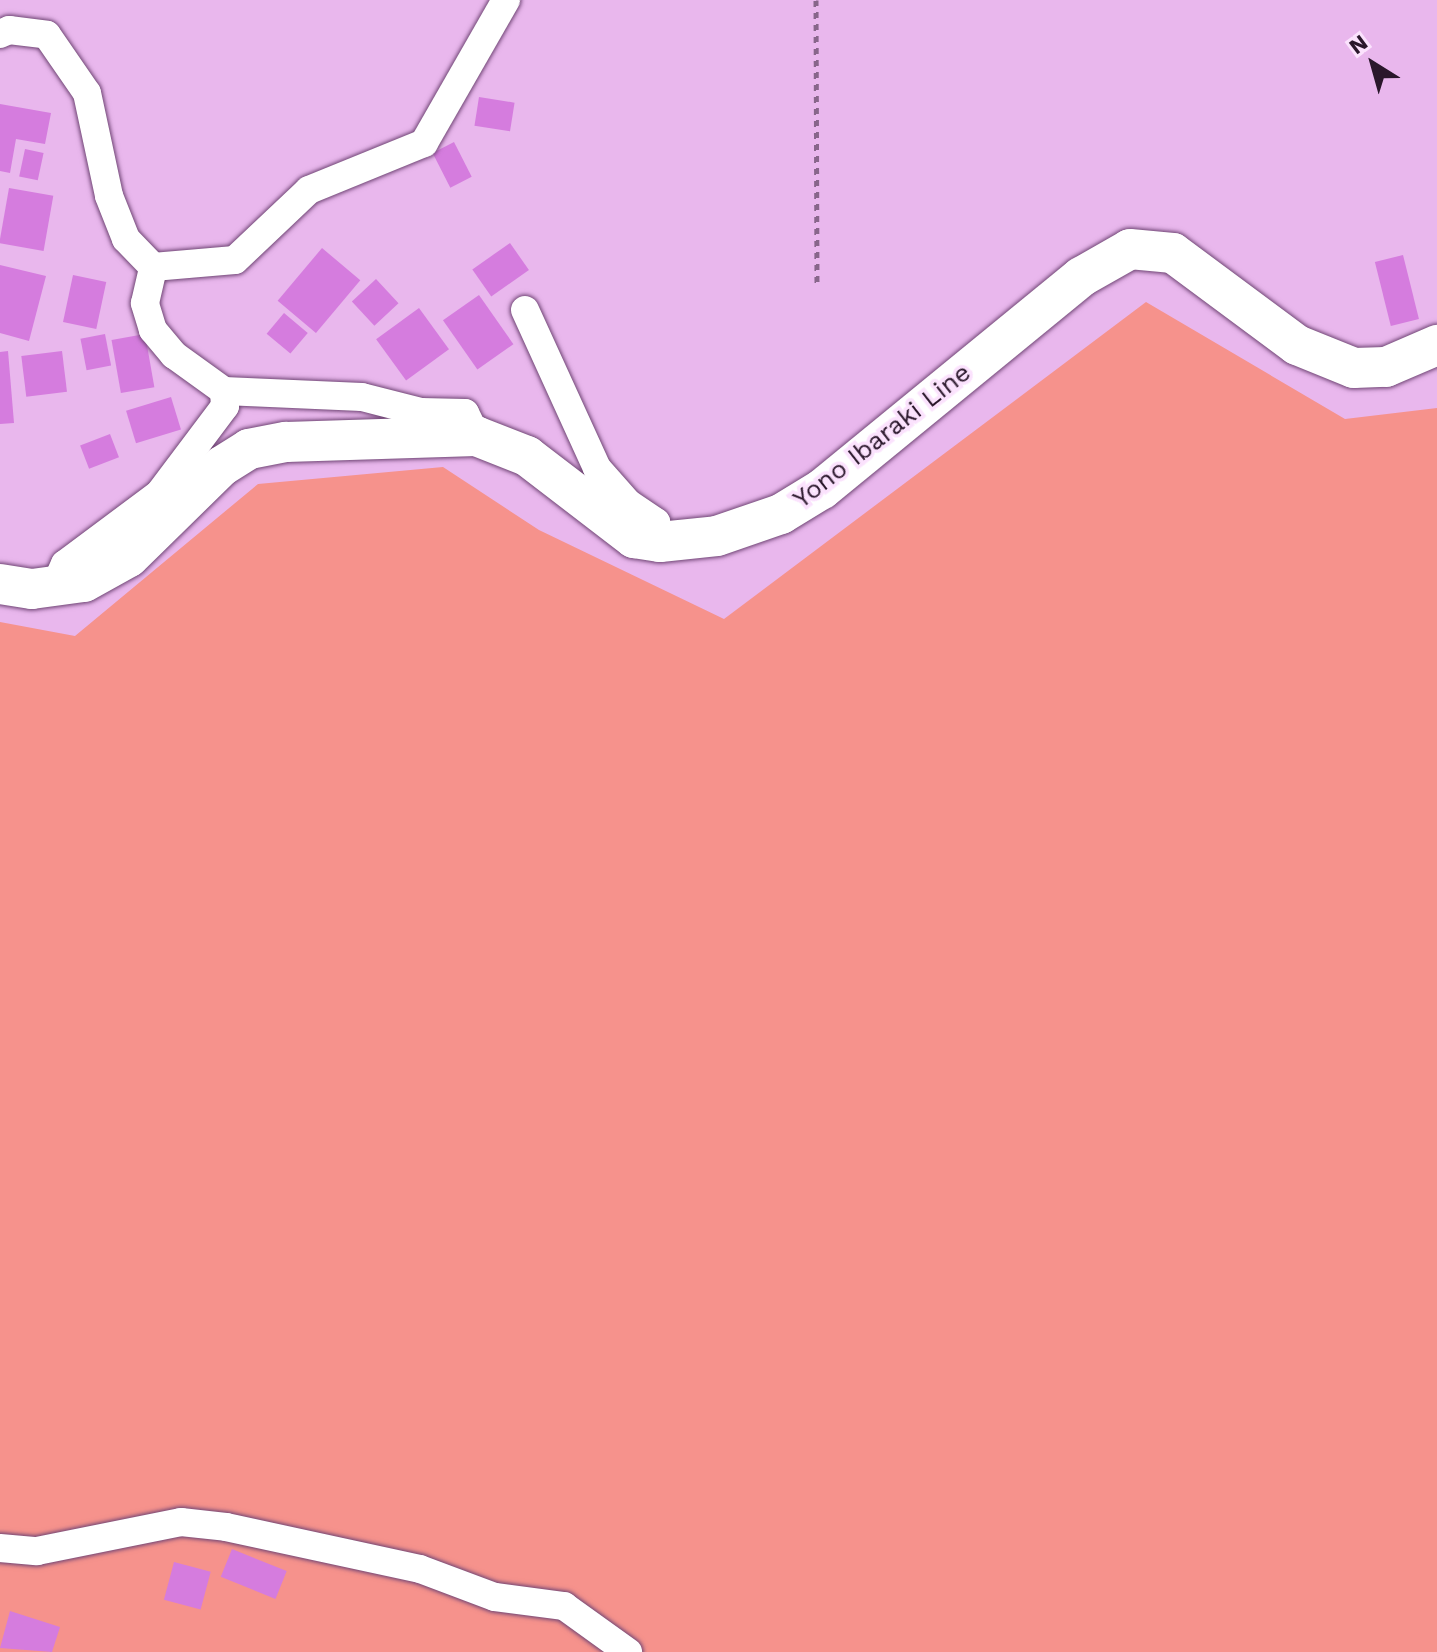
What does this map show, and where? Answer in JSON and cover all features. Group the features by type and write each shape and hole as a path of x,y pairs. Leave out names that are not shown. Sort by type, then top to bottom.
{"main road":[{"name":"Yono Ibaraki Line","path":"0,584 55,586 84,582 129,557 222,466 249,449 286,442 476,436 527,456 634,538 660,542 717,536 781,514 822,489 1081,277 1130,249 1173,253 1297,345 1354,368 1386,367 1437,345"}],"street":[{"path":"153,267 235,260 309,190 424,143 506,0"},
{"path":"0,34 9,30 47,35 87,93 109,196 126,239 153,267"},
{"path":"153,267 145,303 153,330 174,355 224,391 362,397 421,412 465,413 476,436"},
{"path":"525,310 597,468 628,503 656,522 660,542"},
{"path":"55,586 65,564 159,494 225,406 224,391"},
{"path":"0,1548 37,1551 181,1522 226,1527 420,1569 495,1597 564,1606 628,1652"}],"path":[{"path":"816,0 817,287"}],"shaded area":[{"path":"1146,302 1345,419 1437,408 1437,1652 0,1652 0,622 75,636 258,484 443,467 539,530 724,619"}],"building":[{"path":"479,97 515,103 510,131 474,126"},
{"path":"0,104 51,113 45,144 16,139 10,173 0,171"},
{"path":"454,142 472,177 450,188 433,153"},
{"path":"25,149 44,153 38,180 19,176"},
{"path":"9,188 53,196 44,251 0,243"},
{"path":"510,243 529,270 491,296 472,269"},
{"path":"322,248 360,280 316,333 278,301"},
{"path":"1403,255 1419,319 1391,326 1375,262"},
{"path":"0,265 46,276 29,341 0,333"},
{"path":"73,275 106,282 96,329 63,322"},
{"path":"376,279 399,303 374,326 352,302"},
{"path":"479,295 513,344 477,369 443,320"},
{"path":"419,308 449,349 406,380 376,339"},
{"path":"284,313 308,333 290,354 267,334"},
{"path":"105,334 111,365 87,370 80,339"},
{"path":"145,334 154,387 121,393 112,340"},
{"path":"8,351 14,423 0,424 0,352"},
{"path":"62,351 67,392 26,397 21,356"},
{"path":"171,397 181,430 136,443 126,411"},
{"path":"110,434 119,457 89,469 80,445"},
{"path":"232,1549 287,1571 275,1599 221,1577"},
{"path":"174,1562 211,1572 201,1610 164,1600"},
{"path":"10,1611 60,1627 52,1652 0,1648"}]}
